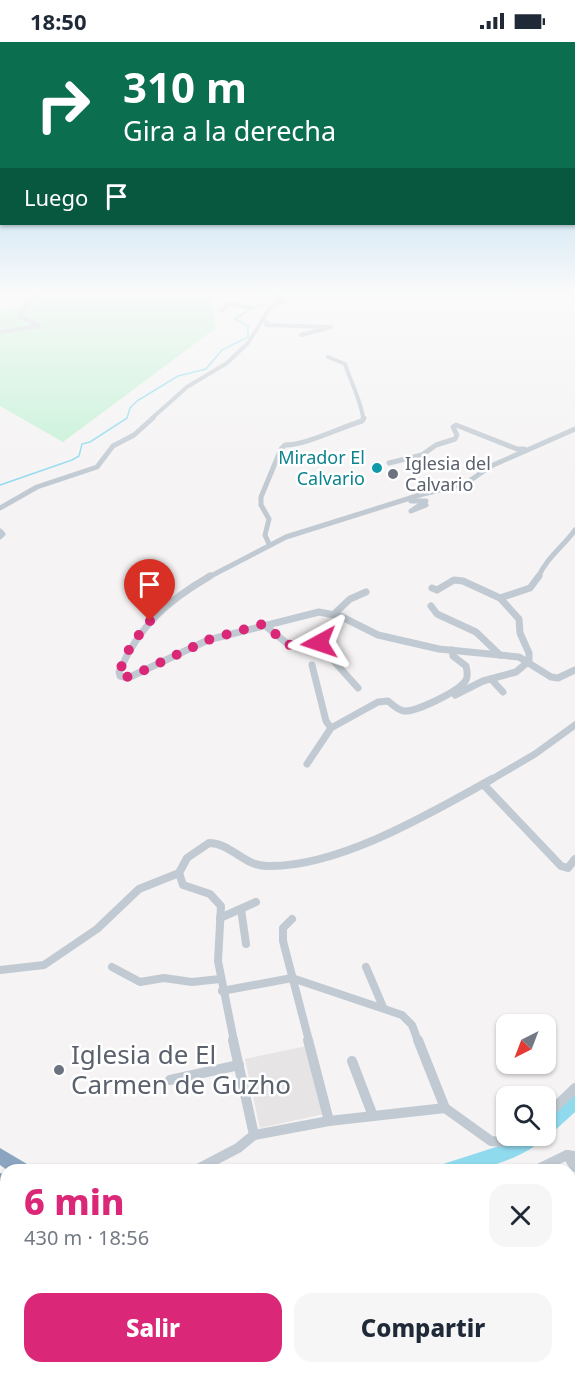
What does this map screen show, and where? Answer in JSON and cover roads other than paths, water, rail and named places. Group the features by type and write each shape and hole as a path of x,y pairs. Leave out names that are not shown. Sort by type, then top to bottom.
{"street":[{"path":"0,508 37,487 97,467 113,446 134,435 187,387 233,357"},
{"path":"269,544 265,535 269,519 261,505 261,497 281,449 363,421 364,417 357,403 358,394 345,364 328,357"},
{"path":"389,463 422,455 436,445 455,439 457,435 453,427 456,425 517,449 541,445"},
{"path":"575,429 491,466 465,484 269,544 179,594 150,621 131,645 120,676 128,678 208,640 263,624 319,612 334,614 378,635 452,650 500,655 528,661 551,677 558,678 575,670"},
{"path":"405,501 426,501 411,512 426,505"},
{"path":"500,598 530,588 536,582 544,562 562,548 575,530"},
{"path":"0,531 3,534 0,537"},
{"path":"432,588 437,590 454,580 463,581 500,598 519,619 520,633 529,653 528,661 516,672 491,679 455,695"},
{"path":"334,614 350,599 366,592"},
{"path":"431,606 437,614 476,632 500,655"},
{"path":"263,624 289,645 315,640 358,688"},
{"path":"308,765 331,728 378,702 388,701 397,709 407,711 436,702 466,680 466,666 453,656 452,650"},
{"path":"312,665 328,726 331,728"},
{"path":"491,679 503,692"},
{"path":"0,970 44,965 97,929 139,889 179,873 186,858 206,842 216,842 241,858 262,866 301,861 343,851 375,840 483,784 573,728"},
{"path":"483,784 561,866 568,868 575,860"},
{"path":"179,873 183,885 211,894 218,899 221,906 220,979 254,1135"},
{"path":"220,918 256,902"},
{"path":"241,909 246,944"},
{"path":"292,919 286,922 282,930 329,1121"},
{"path":"111,967 140,982 164,978 192,982 220,979"},
{"path":"366,967 383,1007"},
{"path":"222,992 292,978 402,1015 412,1025 445,1108 491,1141 496,1142"},
{"path":"352,1061 373,1116"},
{"path":"171,1080 239,1065"},
{"path":"556,1106 575,1088"},
{"path":"207,1164 238,1148 254,1135 329,1121 445,1108"},
{"path":"550,1164 571,1155"}],"waterway":[{"path":"0,485 79,456 82,444 90,442 127,418 130,408 137,401 178,376 206,369 216,357"},
{"path":"556,1118 575,1102"},
{"path":"467,1164 522,1146"}],"place":[{"name":"Mirador El Calvario","path":"377,468"},
{"name":"Iglesia del Calvario","path":"393,474"},
{"name":"Iglesia de El Carmen de Guzho","path":"59,1070"}]}
